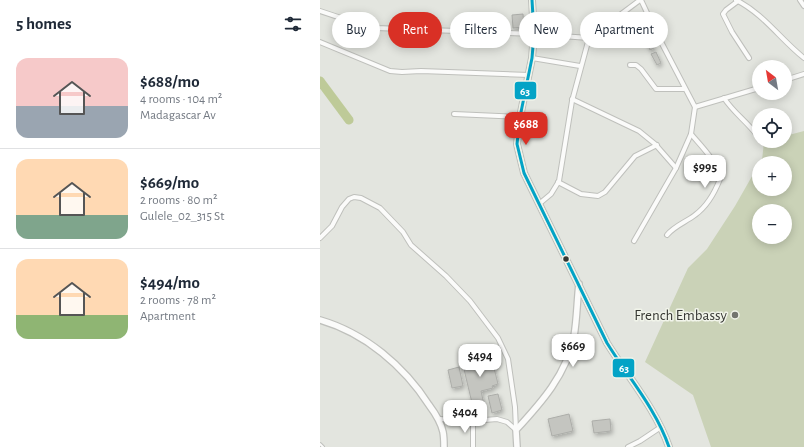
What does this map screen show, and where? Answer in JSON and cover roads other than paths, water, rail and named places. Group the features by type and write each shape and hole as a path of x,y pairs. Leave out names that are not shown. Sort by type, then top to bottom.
{"main road":[{"path":"532,0 533,12"},
{"path":"533,48 520,117 517,144 524,173 607,343 661,427 669,447"},
{"path":"517,447 516,430 538,406 557,380 569,355 574,335 578,284"},
{"path":"320,320 334,324 349,331 387,357 412,380 439,419 444,433 444,447"}],"street":[{"path":"625,12 640,0 684,89 695,107 691,134 676,168 634,241"},
{"path":"749,58 732,32 724,14 726,10 737,0 750,7 761,16 804,58"},
{"path":"800,0 804,6"},
{"path":"320,11 376,28 519,33"},
{"path":"320,42 390,71 529,75"},
{"path":"539,204 551,194 558,182 572,99 586,48"},
{"path":"532,58 580,66"},
{"path":"630,65 636,65 641,69 656,90 684,89"},
{"path":"792,78 804,74"},
{"path":"695,107 752,90"},
{"path":"724,98 734,112 752,129"},
{"path":"572,99 639,131 656,145 676,168"},
{"path":"454,114 520,117"},
{"path":"667,235 696,215 706,204 720,179 717,170 709,157 691,134"},
{"path":"558,182 581,194 598,196 605,192 635,156 656,145"},
{"path":"320,238 332,226 342,207 349,199 354,197 361,198 380,208 405,235 411,245 446,276 470,301 498,338 508,359 515,407 516,430"},
{"path":"439,419 473,421 497,419 507,422 516,430"},
{"path":"473,421 474,447"},
{"path":"628,447 661,427"},
{"path":"640,441 640,447"}],"lane":[{"path":"320,444 323,447"}],"waterway":[{"path":"320,81 349,120"}],"place":[{"name":"French Embassy","path":"735,315"}]}
